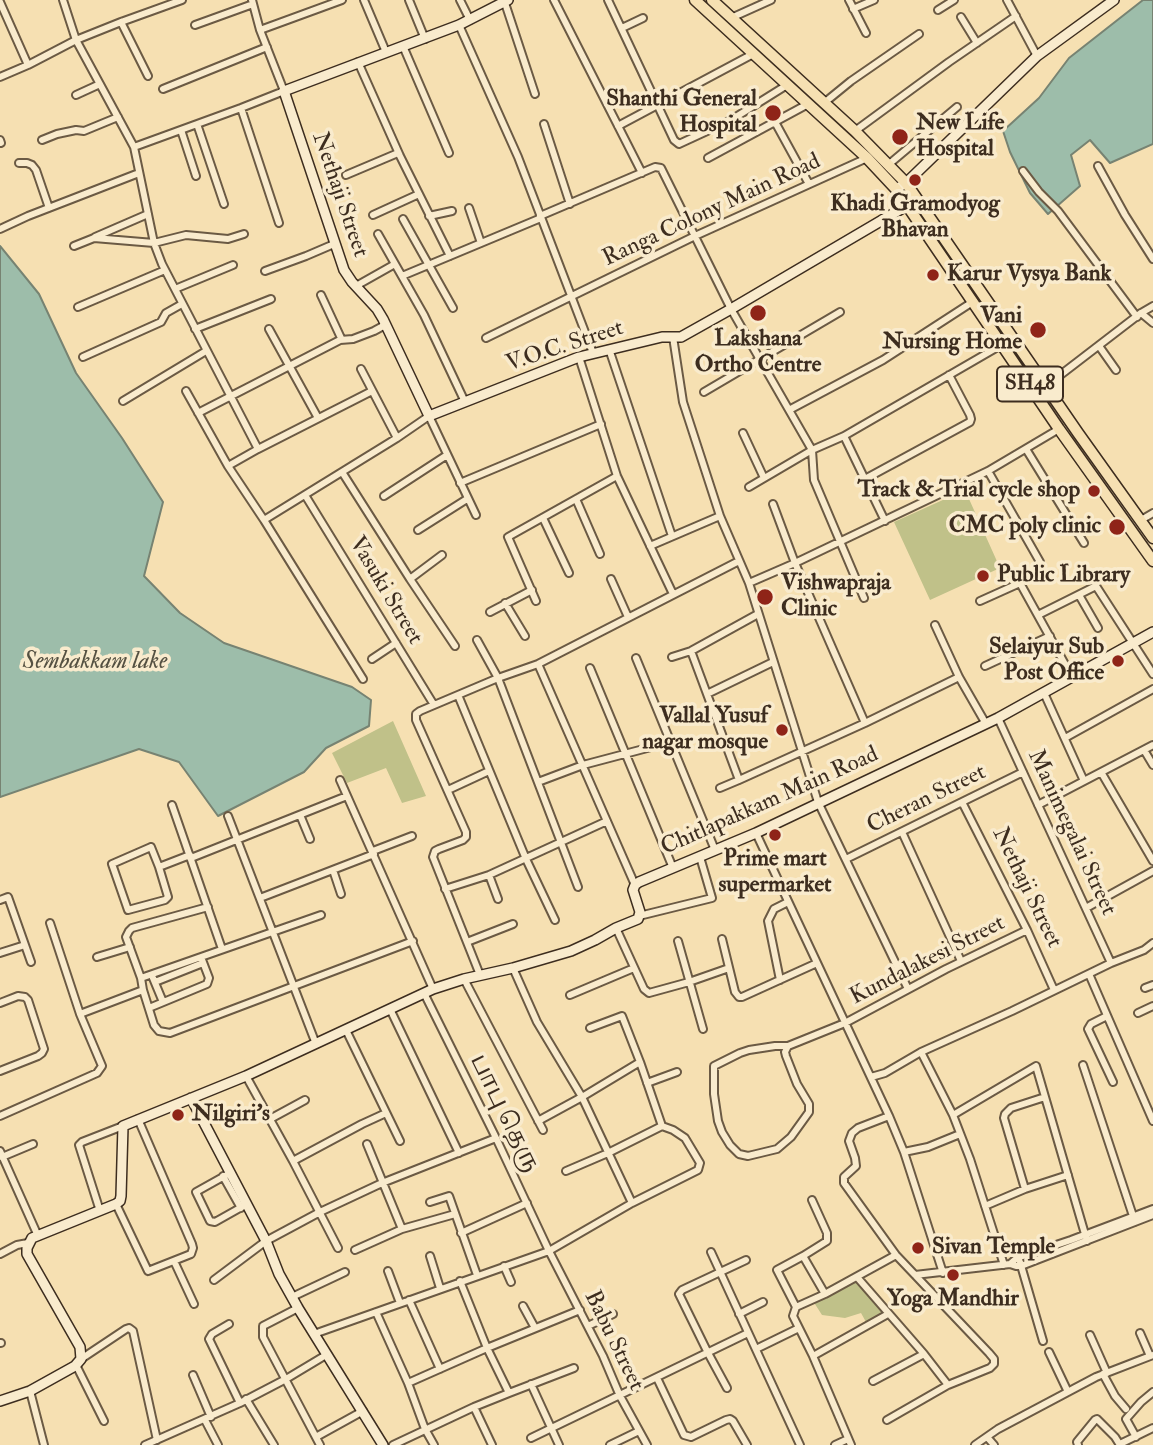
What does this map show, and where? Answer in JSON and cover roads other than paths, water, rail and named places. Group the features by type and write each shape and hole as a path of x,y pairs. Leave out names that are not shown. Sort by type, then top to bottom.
{"main road":[{"name":"SH48","path":"695,0 867,158 917,200 1153,538"},
{"name":"SH48","path":"712,0 888,164 901,186 908,206 1059,429 1153,561"}],"street":[{"path":"157,0 160,8"},
{"path":"0,77 76,40 182,0"},
{"path":"260,30 326,3 342,0"},
{"path":"364,0 386,52"},
{"path":"409,0 425,39"},
{"path":"460,0 470,20"},
{"path":"554,0 642,173"},
{"path":"608,0 674,141 679,144 731,120 787,85"},
{"path":"731,18 771,0"},
{"path":"849,0 866,33"},
{"path":"853,9 874,0"},
{"path":"937,10 954,0"},
{"path":"1007,0 1037,56"},
{"path":"901,186 1037,56 1114,0"},
{"path":"64,1 76,40 134,147 154,243 165,270 258,449"},
{"path":"134,147 425,39 506,1 535,94"},
{"path":"195,25 253,2 260,30 284,91"},
{"path":"1,6 28,65"},
{"path":"855,131 1016,16"},
{"path":"961,17 977,43"},
{"path":"622,28 643,18"},
{"path":"121,22 148,76"},
{"path":"459,25 518,157 593,353"},
{"path":"824,103 919,34"},
{"path":"403,46 449,153"},
{"path":"163,89 267,47"},
{"path":"618,126 753,54"},
{"path":"358,62 398,153 450,256"},
{"path":"76,95 100,84"},
{"name":"Nethaji Street","path":"284,91 344,270 377,309 429,416"},
{"path":"708,158 808,104"},
{"path":"888,164 957,107"},
{"path":"240,108 279,223"},
{"path":"42,140 57,134 84,131 118,117"},
{"path":"775,122 809,184"},
{"path":"197,124 224,204"},
{"path":"544,124 570,204"},
{"path":"181,130 196,176"},
{"path":"346,175 398,153"},
{"name":"Ranga Colony Main Road","path":"486,338 695,236 867,158"},
{"path":"19,163 32,165 50,208"},
{"path":"402,276 657,166 661,168 731,309 812,450 814,480 864,598"},
{"path":"1098,166 1153,259"},
{"path":"1023,171 1058,211 1139,315 1153,323"},
{"path":"4,228 139,173"},
{"path":"373,215 419,194"},
{"name":"V.O.C. Street","path":"264,520 429,416 579,357 662,337 681,337 917,200"},
{"path":"469,208 481,243"},
{"path":"429,216 452,211"},
{"path":"74,246 148,214"},
{"path":"403,219 453,308"},
{"path":"94,238 154,243 186,235 228,239 244,234"},
{"path":"378,234 424,314 465,402"},
{"path":"265,271 334,244"},
{"path":"356,286 395,264"},
{"path":"175,289 233,265"},
{"path":"78,307 165,270"},
{"path":"321,295 340,340"},
{"path":"195,329 271,299"},
{"path":"789,410 883,360 974,301"},
{"path":"83,357 161,322 166,313 182,304"},
{"path":"1046,386 1153,306"},
{"path":"704,392 840,312"},
{"path":"198,413 340,340 353,339 385,324"},
{"path":"270,329 318,418"},
{"path":"673,337 683,402 720,516 749,583 818,802 908,989"},
{"path":"750,487 1003,344"},
{"path":"1099,346 1116,370"},
{"path":"609,349 672,536"},
{"path":"123,401 206,351"},
{"path":"579,357 617,477 673,594"},
{"path":"361,369 397,438"},
{"path":"865,479 970,422 970,415 949,375"},
{"path":"186,391 228,466 363,679"},
{"path":"228,466 372,391"},
{"path":"429,416 476,515"},
{"path":"460,483 601,424"},
{"path":"749,583 988,471 1059,429"},
{"path":"743,433 764,478"},
{"path":"844,436 885,521"},
{"path":"1026,449 1084,543"},
{"path":"384,496 447,455"},
{"path":"988,471 1040,562"},
{"path":"342,472 455,646"},
{"path":"536,601 508,537 617,477"},
{"name":"Vasuki Street","path":"305,495 434,705"},
{"path":"418,530 467,499"},
{"path":"576,499 600,554"},
{"path":"773,504 795,563 865,723"},
{"path":"1141,520 1153,513"},
{"path":"650,546 720,516"},
{"path":"542,518 569,573"},
{"path":"410,579 442,555"},
{"path":"480,975 434,860 434,853 439,849 463,840 467,835 416,720 417,713 538,664 740,561"},
{"path":"611,579 628,617"},
{"path":"980,601 1020,583 1072,677"},
{"path":"1038,615 1096,586 1153,674"},
{"path":"489,612 532,590"},
{"path":"1079,595 1098,628"},
{"path":"505,603 525,636"},
{"path":"672,657 691,651 758,614"},
{"path":"935,625 959,677 986,724"},
{"name":"Chitlapakkam Main Road","path":"635,885 756,832 986,724 1153,632"},
{"path":"985,666 1050,636"},
{"path":"477,640 498,678 578,887"},
{"path":"372,659 396,643"},
{"path":"691,651 739,780"},
{"path":"636,658 715,850"},
{"path":"706,694 773,663"},
{"path":"538,664 635,885 639,916"},
{"path":"590,668 673,868"},
{"path":"720,789 959,677"},
{"path":"1065,738 1153,689"},
{"path":"1044,692 1084,781"},
{"path":"458,695 526,859 555,920"},
{"name":"Manimegalai Street","path":"998,718 1111,963"},
{"path":"538,782 583,765 670,742"},
{"path":"1038,805 1153,744"},
{"path":"1144,750 1153,765"},
{"path":"448,790 489,771"},
{"name":"Cheran Street","path":"846,859 1023,772"},
{"path":"1101,772 1153,861"},
{"name":"பாபு தெரு","path":"340,780 413,941 429,991 549,1251"},
{"path":"159,867 237,840 347,796"},
{"name":"Nethaji Street","path":"962,802 1027,930 1054,990"},
{"path":"172,805 222,949"},
{"path":"300,815 310,839"},
{"path":"228,817 316,1044"},
{"path":"446,889 489,875 607,821"},
{"path":"756,832 889,1116 904,1152 943,1273"},
{"path":"902,832 961,961"},
{"path":"260,898 412,836"},
{"path":"151,847 159,867 168,897 128,910 112,864 151,847"},
{"path":"100,1210 79,1145 82,1142 246,1076 429,991 571,951 634,921 639,916 712,898 700,856"},
{"path":"333,870 341,894"},
{"path":"1086,908 1153,871"},
{"path":"489,875 498,899"},
{"path":"0,900 8,897 31,962"},
{"path":"780,980 768,921 774,909 788,902"},
{"path":"208,907 132,928 126,934 154,1026 159,1031 170,1033 187,1028 413,941"},
{"path":"155,982 222,949 321,915"},
{"path":"0,1116 101,1069 50,923"},
{"path":"467,942 513,924"},
{"path":"616,928 644,989 649,993 729,968"},
{"name":"Kundalakesi Street","path":"788,1046 845,1023 961,961 1027,930"},
{"path":"722,939 735,992 739,997 817,963"},
{"path":"678,941 703,1029"},
{"path":"871,1077 886,1073 921,1052 1013,1012 1111,963 1144,950 1153,943"},
{"path":"0,953 25,945"},
{"path":"97,957 130,947"},
{"path":"141,978 202,960"},
{"path":"149,1008 207,984 209,978 202,960"},
{"path":"513,968 537,1022 582,1097 632,1203"},
{"path":"570,995 634,968"},
{"path":"152,974 163,1002"},
{"path":"1088,974 1153,1121"},
{"path":"464,979 543,1130"},
{"path":"1145,988 1153,985"},
{"path":"80,1014 144,990"},
{"path":"0,1003 18,996 28,1000 44,1051 0,1071"},
{"path":"1138,1013 1153,1006"},
{"path":"390,1009 458,1153"},
{"path":"590,1027 622,1016 662,1126"},
{"path":"1107,1016 1091,1024 1088,1029 1113,1082"},
{"path":"346,1030 400,1141"},
{"path":"788,1046 786,1056 797,1084 809,1104 809,1112 791,1137 777,1149 748,1156 739,1154 722,1132 718,1121 714,1066 749,1050 788,1046"},
{"path":"921,1052 953,1115 1007,1265"},
{"path":"538,1121 640,1062"},
{"path":"1083,1065 1134,1219"},
{"path":"953,1115 1037,1066 1086,1238"},
{"path":"647,1083 677,1072"},
{"path":"246,1076 338,1248"},
{"path":"1025,1189 1004,1118 1011,1108 1045,1097"},
{"path":"191,1098 227,1174 266,1241 279,1274 383,1445"},
{"path":"270,1119 305,1100"},
{"path":"293,1161 386,1113"},
{"path":"887,1420 948,1385 994,1364 993,1359 896,1255 844,1183 844,1177 856,1166 849,1142 852,1133 889,1116"},
{"path":"116,1204 148,1271 189,1256 193,1248 138,1119"},
{"path":"104,1420 79,1362 80,1347 27,1254 28,1243 32,1238 116,1204 121,1196 123,1126"},
{"path":"314,1334 549,1251 632,1203 697,1171 700,1163 685,1138 662,1126 566,1171"},
{"path":"904,1152 928,1147 960,1134"},
{"path":"214,1280 266,1241 320,1212 382,1183 496,1138"},
{"path":"33,1143 1,1154 38,1236"},
{"path":"367,1144 402,1229"},
{"path":"0,1177 9,1173"},
{"path":"227,1174 196,1192 210,1221 215,1222 244,1206"},
{"path":"985,1206 1068,1175"},
{"path":"430,1202 448,1195 477,1276"},
{"path":"812,1200 828,1238 824,1244 777,1270 796,1307 793,1316 849,1442 835,1445"},
{"path":"461,1233 527,1203"},
{"path":"915,1275 1007,1265 1021,1266 1153,1209"},
{"path":"355,1250 402,1229 455,1214"},
{"path":"1134,1219 1153,1215"},
{"path":"1007,1265 1019,1257 1086,1238"},
{"path":"0,1254 17,1245 28,1243"},
{"name":"Babu Street","path":"549,1251 647,1445"},
{"path":"711,1252 800,1445"},
{"path":"796,1307 896,1255"},
{"path":"430,1256 440,1288"},
{"path":"803,1256 825,1294"},
{"path":"1019,1257 1043,1341"},
{"path":"727,1388 680,1294 682,1290 746,1260"},
{"path":"174,1261 194,1304"},
{"path":"505,1266 511,1282"},
{"path":"388,1271 400,1303"},
{"path":"292,1297 345,1272"},
{"path":"857,1277 948,1385"},
{"path":"460,1281 487,1348 509,1393"},
{"path":"409,1300 439,1369"},
{"path":"740,1314 764,1302"},
{"path":"523,1306 535,1328"},
{"path":"298,1308 267,1324 262,1329 263,1337 320,1445"},
{"path":"408,1382 580,1310"},
{"path":"376,1312 434,1445"},
{"path":"588,1326 613,1314"},
{"path":"813,1356 888,1314"},
{"path":"229,1324 212,1334 209,1339 243,1401 274,1445"},
{"path":"756,1349 799,1328"},
{"path":"0,1401 30,1391 79,1362 126,1329 132,1329 157,1440"},
{"path":"531,1438 748,1333"},
{"path":"975,1445 998,1429 1068,1392 1152,1355 1140,1333"},
{"path":"1090,1335 1105,1374 1118,1400 1126,1409"},
{"path":"1049,1352 1068,1392"},
{"path":"873,1381 924,1354"},
{"path":"145,1445 243,1401 326,1355"},
{"path":"393,1445 474,1407 574,1368"},
{"path":"193,1375 218,1445"},
{"path":"657,1378 686,1437 730,1419 747,1445"},
{"path":"531,1384 559,1445"},
{"path":"30,1391 44,1445"},
{"path":"1136,1437 1126,1419 1153,1392"},
{"path":"474,1407 492,1445"},
{"path":"316,1437 363,1411"},
{"path":"1078,1445 1077,1442 1097,1419 1120,1445 1153,1428"},
{"path":"610,1445 639,1431"},
{"path":"988,1437 994,1445"}],"water":[{"path":"1143,0 1153,0 1153,144 1110,163 1090,140 1071,155 1080,186 1048,214 1030,193 1003,131 1039,98 1069,58"},
{"name":"Sembakkam lake","path":"0,246 39,294 76,373 163,502 144,576 180,613 224,643 352,687 371,700 369,726 326,748 304,772 218,816 179,762 139,749 0,797"}],"place":[{"name":"Shanthi General Hospital","path":"773,113"},
{"name":"New Life Hospital","path":"900,137"},
{"name":"Khadi Gramodyog Bhavan","path":"915,180"},
{"name":"Karur Vysya Bank","path":"933,275"},
{"name":"Lakshana Ortho Centre","path":"758,313"},
{"name":"Vani Nursing Home","path":"1038,330"},
{"name":"Track & Trial cycle shop","path":"1094,491"},
{"name":"CMC poly clinic","path":"1117,527"},
{"name":"Public Library","path":"983,576"},
{"name":"Vishwapraja Clinic","path":"765,597"},
{"name":"Selaiyur Sub Post Office","path":"1118,661"},
{"name":"Vallal Yusuf nagar mosque","path":"782,730"},
{"name":"Prime mart supermarket","path":"775,835"},
{"name":"Nilgiri's","path":"178,1115"},
{"name":"Sivan Temple","path":"918,1248"},
{"name":"Yoga Mandhir","path":"953,1275"}]}
